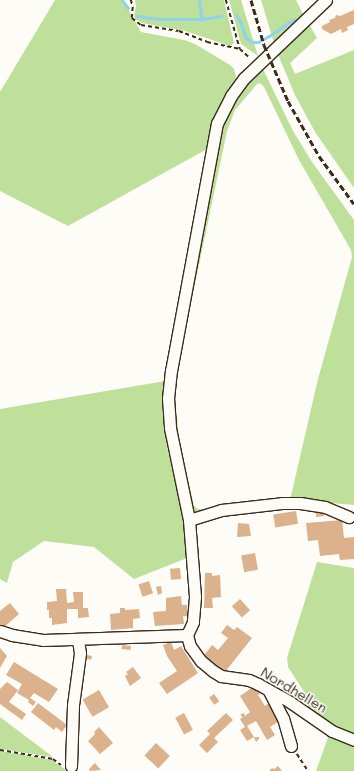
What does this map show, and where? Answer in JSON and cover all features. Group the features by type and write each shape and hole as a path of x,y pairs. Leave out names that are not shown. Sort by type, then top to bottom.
{"street":[{"path":"0,631 12,635 43,640 187,636 193,622 195,597 189,520 170,428 168,398 171,370 217,123 231,96 244,78 258,63 326,0"},
{"path":"189,520 221,510 282,503 300,503 325,507 350,517"},
{"name":"Nordhellen","path":"187,636 190,646 201,661 221,676 249,680 290,702 332,731 354,740"},
{"path":"68,767 73,705 80,653 78,640"},
{"path":"269,691 283,718 291,746"}],"path":[{"path":"131,0 133,8 132,18 141,24 187,33 207,42 240,49 258,63"},
{"path":"226,0 240,49"},
{"path":"291,746 308,771"},
{"path":"0,750 53,759 68,767"}],"green space":[{"path":"55,0 123,0 141,32 184,40 195,44 230,65 234,69 236,77 207,149 68,226 0,191 0,92"},
{"path":"135,0 224,0 234,43 230,46 185,31 142,23 135,19 134,16 136,6"},
{"path":"229,0 241,0 258,56 241,44"},
{"path":"261,0 296,0 304,16 274,43"},
{"path":"308,22 317,38 290,63 295,74 354,50 354,188 315,132 295,95 277,52"},
{"path":"262,67 293,131 312,162 354,220 354,505 286,499 291,496 318,379 352,257 351,250 299,160 264,87 260,83 257,84 235,110 227,131 185,332 177,375 175,396 179,439 194,506 198,509 203,509 233,504 193,513 173,423 174,374 222,124 229,108 250,79"},
{"path":"165,381 162,403 167,447 185,525 187,558 134,579 94,547 44,541 13,562 7,583 0,579 0,409"},
{"path":"317,562 354,568 354,737 308,713 307,699 288,667 287,658"},
{"path":"0,717 53,757 0,749"},
{"path":"330,732 354,743 354,771 316,771"},
{"path":"0,751 52,760 67,771 0,771"}],"building":[{"path":"354,10 354,24 347,27 348,30 342,33 341,29 331,34 322,29 322,26 330,22 329,20 335,18 336,15 340,16"},
{"path":"296,511 298,524 275,527 273,515"},
{"path":"316,512 324,512 324,516 316,517"},
{"path":"342,520 344,538 354,537 354,559 340,560 339,554 320,556 318,540 308,541 306,523"},
{"path":"238,523 249,524 251,536 237,537"},
{"path":"255,553 258,570 244,572 241,555"},
{"path":"180,568 181,579 171,580 170,569"},
{"path":"205,573 212,573 212,576 220,575 221,597 212,598 213,608 204,608"},
{"path":"149,581 153,593 143,597 139,584"},
{"path":"161,586 162,593 158,595 156,587"},
{"path":"56,589 66,589 67,603 74,602 73,592 83,592 83,608 88,608 89,617 78,618 78,609 67,609 67,623 52,625 52,618 49,618 49,610 47,610 47,602 57,601"},
{"path":"181,596 182,605 187,605 188,616 183,616 184,624 155,626 153,612 166,611 166,598"},
{"path":"240,599 250,610 242,618 232,606"},
{"path":"10,603 19,614 2,629 0,626 0,611"},
{"path":"120,608 125,608 125,610 139,609 140,618 133,619 133,628 111,630 110,614 120,613"},
{"path":"227,625 234,630 237,627 252,638 225,672 217,670 202,658 212,645 218,650 228,638 221,633"},
{"path":"171,642 174,650 181,646 198,673 167,694 159,683 177,671 167,656 163,645"},
{"path":"122,645 131,646 131,650 122,649"},
{"path":"0,648 7,656 0,668"},
{"path":"87,655 92,656 91,660 86,658"},
{"path":"14,662 58,689 49,702 34,693 30,698 36,702 33,706 28,702 29,700 17,693 22,684 6,675"},
{"path":"133,667 141,678 130,686 125,676 128,674 126,672"},
{"path":"7,682 18,690 9,702 26,714 22,720 0,704 0,689"},
{"path":"253,687 260,694 258,695 265,706 270,702 281,720 270,727 275,735 267,740 256,721 247,726 254,737 247,741 240,730 245,727 240,719 243,717 241,714 244,713 245,716 250,712 240,696"},
{"path":"99,690 109,707 93,717 83,700"},
{"path":"214,694 219,701 214,705 209,698"},
{"path":"38,703 67,725 62,732 56,727 54,730 31,712"},
{"path":"184,713 193,730 184,734 175,718"},
{"path":"226,713 233,720 214,738 218,742 207,753 199,745 210,734 207,731"},
{"path":"99,727 113,743 100,754 88,741"},
{"path":"254,737 259,737 256,742"},
{"path":"156,743 170,756 158,768 144,755"},
{"path":"95,763 101,770 90,771 89,769"},
{"path":"278,766 282,771 269,771 272,768 274,769"}],"waterway":[{"path":"122,0 128,8"},
{"path":"199,0 201,16 203,19"},
{"path":"236,15 240,21 246,38 252,42 258,42 269,36 294,19"},
{"path":"137,16 159,19 203,19 222,16"}],"railway":[{"path":"251,0 264,45 288,101 319,156 354,204"}]}
